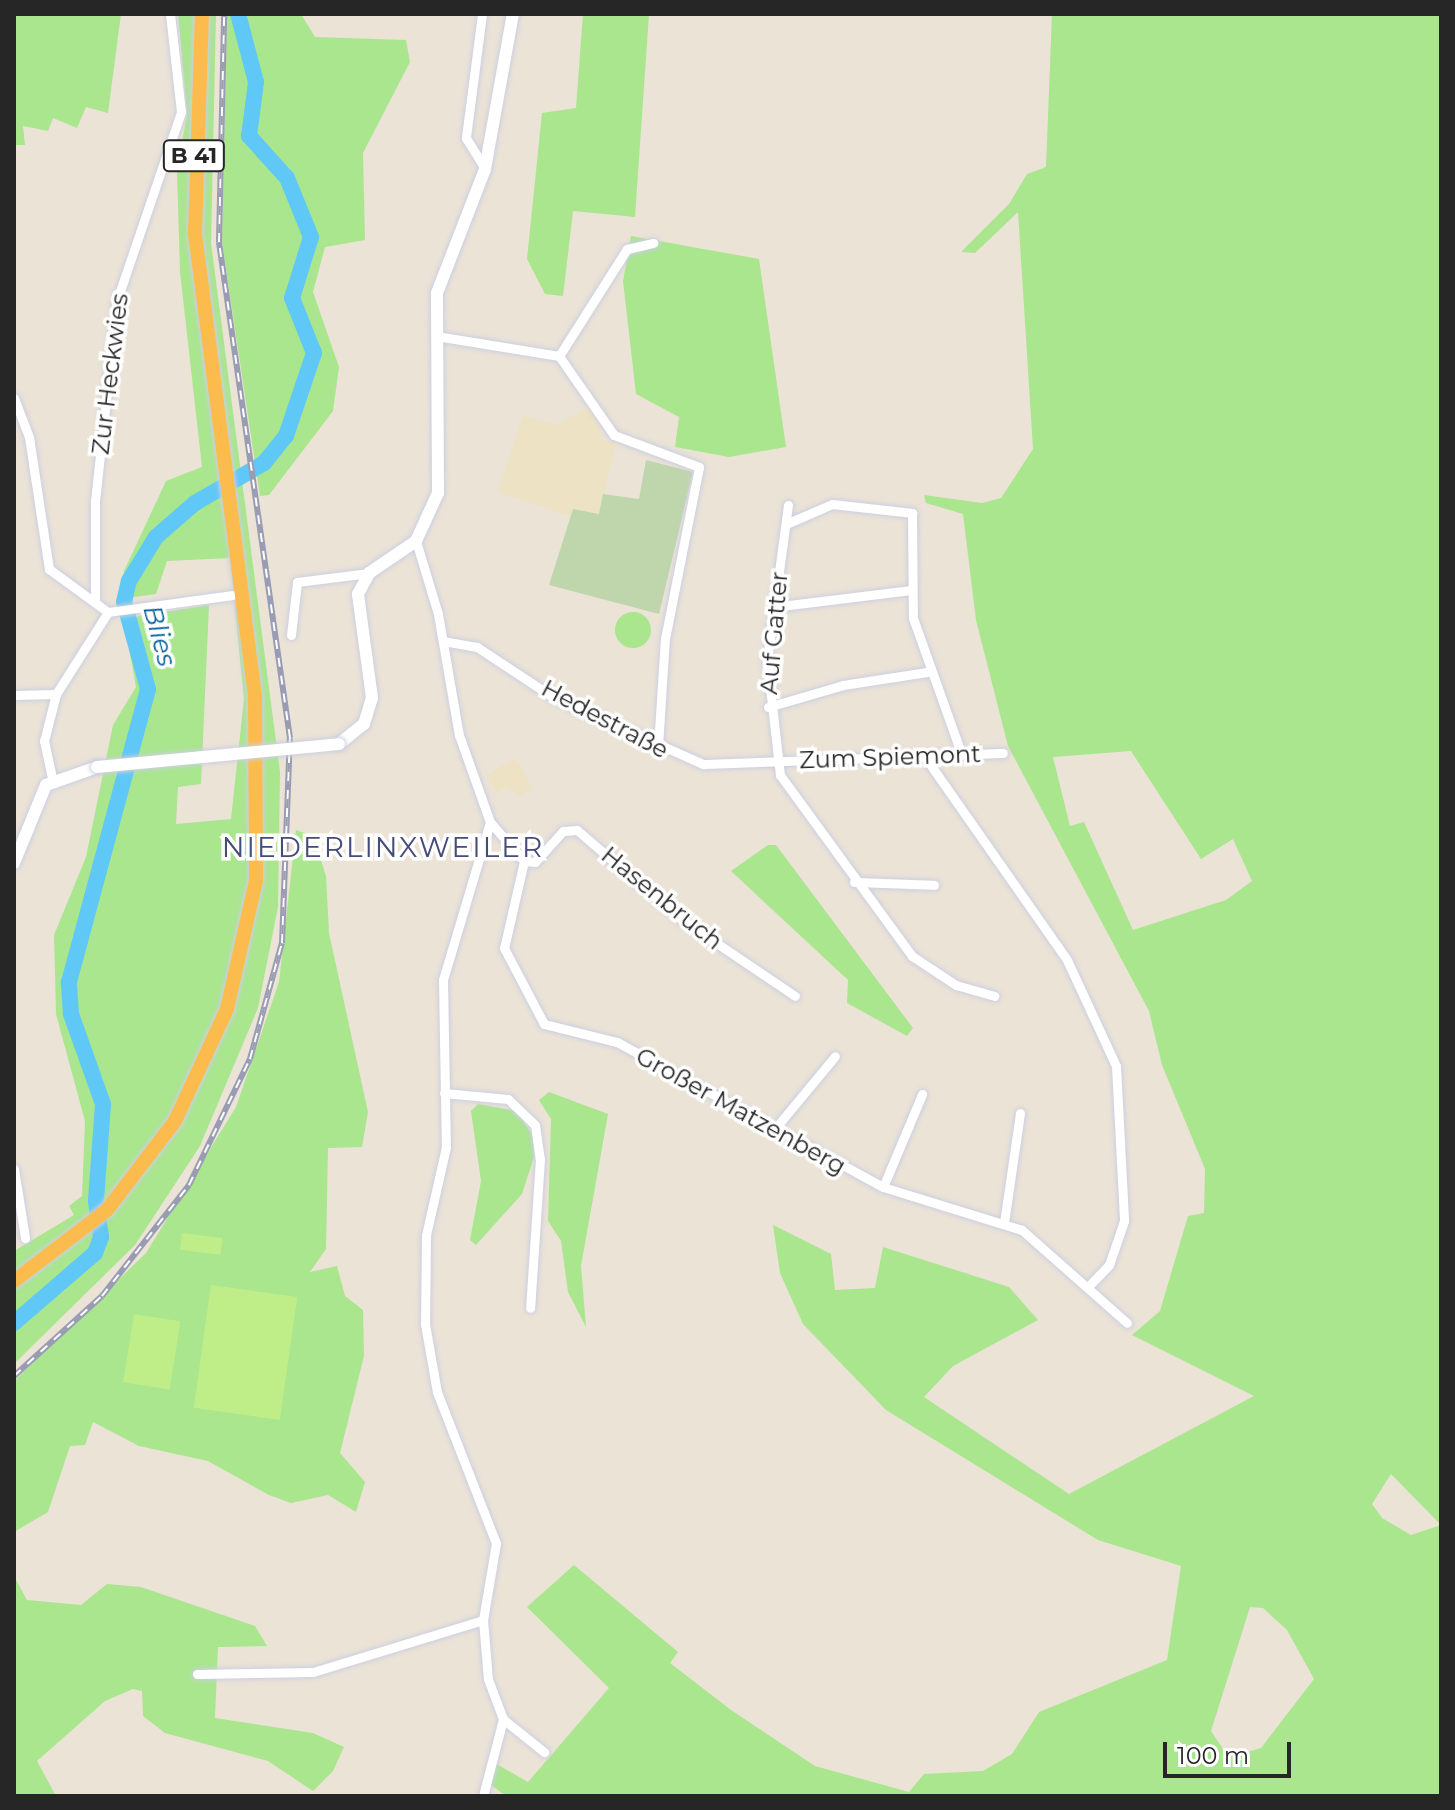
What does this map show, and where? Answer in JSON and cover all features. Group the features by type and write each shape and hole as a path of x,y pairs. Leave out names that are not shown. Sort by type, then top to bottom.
{"highway":[{"name":"B 41","path":"14,1278 65,1246 107,1210 193,1089 227,1009 250,920 259,767 233,497 195,234 202,14"}],"main road":[{"path":"14,863 30,812 52,778 97,767 339,744 369,714 365,650 355,607 369,573 416,541 431,518 439,479 436,336 441,274 485,169 513,14"}],"street":[{"name":"Zur Heckwies","path":"95,602 95,501 117,300 181,112 170,14"},
{"path":"482,14 466,138 485,169"},
{"path":"559,356 627,249 653,243"},
{"path":"436,336 559,356 614,435 699,467 667,629 658,745"},
{"path":"14,398 29,437 44,558 58,581 108,612"},
{"path":"786,524 832,504 912,513 911,590 927,672 961,753"},
{"name":"Auf Gatter","path":"788,505 773,607 768,707 776,762 787,790 912,956 956,985 994,996"},
{"path":"416,541 443,641 459,735 490,822 530,862"},
{"path":"291,635 297,582 369,573"},
{"path":"773,607 911,590"},
{"path":"52,778 44,741 56,694 108,612 133,604 232,595"},
{"name":"Hedestraße","path":"443,641 477,647 551,696 703,764 776,762"},
{"path":"768,707 843,685 927,672"},
{"path":"14,695 56,694"},
{"name":"Zum Spiemont","path":"776,762 1003,753"},
{"path":"925,757 1067,960 1116,1066 1124,1221 1109,1265 1090,1285"},
{"path":"490,822 443,980 446,1151 424,1256 425,1324 437,1392 496,1543 483,1620 488,1679 503,1719 544,1752"},
{"name":"Hasenbruch","path":"530,862 563,831 577,830 678,917 795,996"},
{"name":"Großer Matzenberg","path":"530,862 504,948 544,1024 617,1042 773,1131 883,1187 1004,1223 1048,1247 1127,1323"},
{"path":"854,882 934,885"},
{"path":"773,1131 835,1056"},
{"path":"444,1093 508,1099 535,1125 540,1159 530,1308"},
{"path":"883,1187 922,1094"},
{"path":"1004,1223 1020,1113"},
{"path":"14,1169 25,1238"},
{"path":"197,1674 313,1672 483,1620"},
{"path":"483,1796 503,1719"}],"shaded area":[{"path":"592,405 602,439 616,444 599,514 574,509 570,516 498,492 523,416 557,425"},
{"path":"515,758 533,788 520,796 506,787 497,793 486,776"}],"green space":[{"path":"14,14 121,14 108,113 86,107 77,128 53,118 48,131 23,126 25,145 14,145"},
{"path":"178,14 216,14 211,243 280,772 278,907 258,1008 200,1146 135,1245 14,1364 14,1251 74,1215 69,1206 82,1196 85,1121 56,1014 54,935 86,857 113,725 136,687 126,631 138,616 209,605 201,784 178,787 176,824 231,819 244,699 230,558 167,561 156,594 120,599 124,571 166,481 202,467 180,272 177,171 187,114"},
{"path":"227,14 301,14 315,37 406,40 410,62 363,153 365,240 325,247 313,292 339,367 333,411 269,495 260,496 222,242"},
{"path":"583,14 649,14 635,217 573,211 563,296 545,294 527,259 542,113 576,108"},
{"path":"1052,14 1441,14 1441,1525 1441,1796 506,1796 487,1782 493,1762 528,1782 609,1688 527,1607 574,1565 678,1652 670,1663 731,1710 815,1766 909,1792 924,1774 983,1771 1012,1754 1039,1712 1167,1660 1181,1566 1098,1540 886,1410 803,1324 780,1273 773,1225 831,1254 835,1290 875,1288 883,1247 1009,1287 1038,1320 953,1366 924,1397 1069,1494 1254,1396 1132,1335 1160,1311 1188,1216 1204,1213 1205,1169 1162,1065 1149,1011 1008,746 976,620 963,514 926,503 924,495 982,503 1001,498 1033,449 1018,212 975,253 961,252 1009,204 1027,174 1046,167","holes":["1131,751 1201,859 1233,839 1252,881 1226,900 1133,930 1084,822 1070,826 1053,757","1391,1474 1441,1525 1411,1535 1382,1518 1372,1504","1250,1607 1263,1608 1287,1630 1314,1679 1261,1748 1238,1755 1225,1752 1211,1731"]},
{"path":"631,236 759,259 786,447 729,457 675,447 679,417 636,394 623,281"},
{"path":"646,460 693,472 659,614 549,585 573,509 599,514 603,494 639,499"},
{"path":"633,612 646,617 651,630 646,643 633,648 620,643 615,630 620,617"},
{"path":"296,830 313,836 326,876 329,933 368,1112 362,1147 328,1148 326,1249 310,1272 337,1266 345,1296 363,1310 364,1356 340,1453 365,1482 356,1512 328,1495 291,1503 269,1495 208,1461 139,1446 93,1422 85,1445 70,1446 48,1512 14,1532 14,1381 146,1253 236,1107 279,982"},
{"path":"768,845 776,845 913,1028 907,1036 847,1003 848,980 731,871"},
{"path":"549,1092 608,1114 581,1266 586,1327 568,1292 561,1241 548,1221 551,1119 539,1100"},
{"path":"478,1104 517,1111 533,1136 534,1157 522,1194 476,1245 470,1240 481,1181 471,1111"},
{"path":"182,1233 223,1238 221,1255 180,1250"},
{"path":"211,1285 297,1297 280,1420 194,1408"},
{"path":"134,1314 180,1321 170,1390 123,1382"},
{"path":"14,1576 27,1600 81,1605 107,1584 141,1587 255,1626 267,1646 218,1647 215,1718 313,1733 344,1747 333,1771 313,1791 268,1761 165,1733 143,1716 142,1691 133,1689 105,1701 37,1761 56,1796 14,1796"}],"waterway":[{"name":"Blies","path":"14,1323 95,1253 101,1237 96,1200 103,1104 71,1014 69,982 148,689 124,602 129,581 156,537 195,503 264,463 286,436 314,353 292,298 311,237 287,178 249,136 256,82 238,14"}],"railway":[{"path":"14,1376 102,1296 189,1185 250,1059 282,943 290,738 219,242 224,14"}],"district":[{"name":"NIEDERLINXWEILER","path":"383,847"}]}
